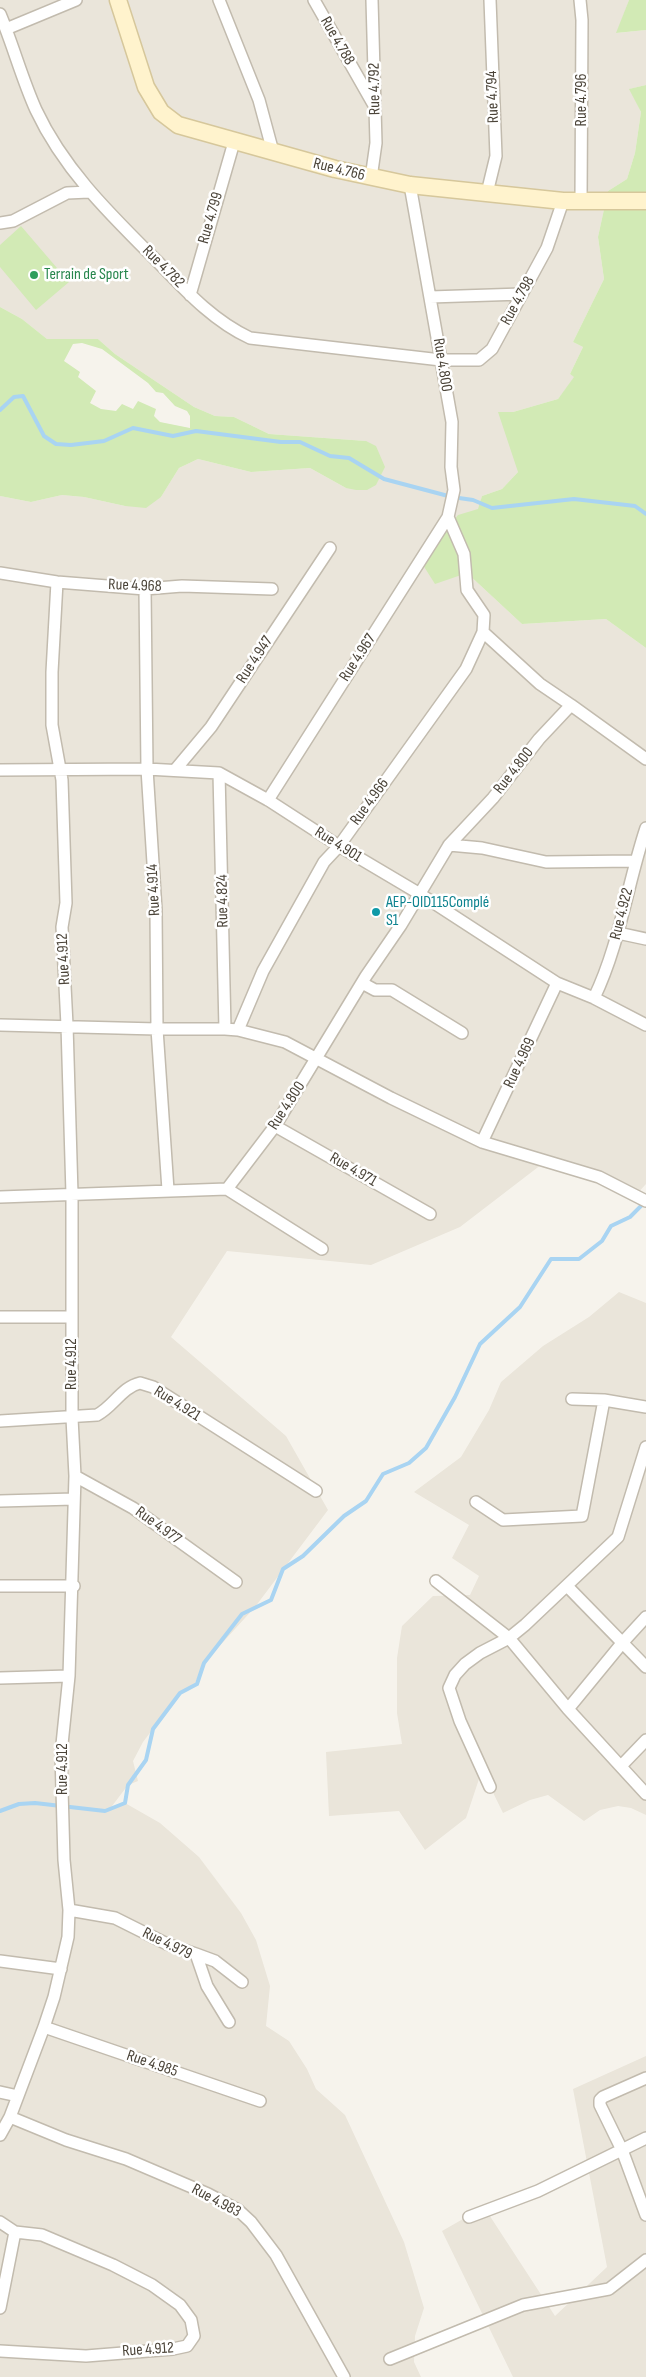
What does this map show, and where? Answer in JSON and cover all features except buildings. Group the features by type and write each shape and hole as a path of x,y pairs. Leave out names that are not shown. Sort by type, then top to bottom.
{"street":[{"path":"6,29 76,0"},
{"name":"Rue 4.766","path":"118,0 146,87 161,112 178,125 234,142 371,178 410,185 563,201 646,200"},
{"path":"219,0 259,100 273,152"},
{"name":"Rue 4.788","path":"314,0 375,108"},
{"name":"Rue 4.792","path":"371,178 376,143 372,0"},
{"name":"Rue 4.794","path":"487,193 496,156 490,0"},
{"name":"Rue 4.796","path":"580,0 582,20 581,201"},
{"name":"Rue 4.782","path":"0,14 36,110 64,158 89,192 190,295 229,328 250,338 441,360"},
{"name":"Rue 4.799","path":"190,295 234,142"},
{"name":"Rue 4.800","path":"410,185 452,422 451,467 454,490 448,517"},
{"path":"0,223 12,221 67,193 89,192"},
{"name":"Rue 4.798","path":"441,360 479,360 487,355 547,248 563,201"},
{"path":"430,297 522,294"},
{"path":"448,517 464,554 467,590 484,615 484,632 540,684 646,759"},
{"name":"Rue 4.967","path":"268,800 448,517"},
{"name":"Rue 4.947","path":"176,770 211,728 330,548"},
{"name":"Rue 4.968","path":"0,573 57,582 145,589 182,586 272,589"},
{"name":"Rue 4.912","path":"0,2135 10,2117 44,2027 68,1937 69,1910 64,1860 61,1754 69,1676 74,1586 75,1476 72,1418 72,1194 62,927 66,903 62,771 52,725 52,672 57,582"},
{"name":"Rue 4.914","path":"145,589 147,769 156,910 157,1030 168,1190"},
{"name":"Rue 4.966","path":"238,1030 263,971 324,862 339,846 466,669 484,632"},
{"name":"Rue 4.800","path":"227,1189 275,1126 449,845 493,798 539,739 571,705"},
{"name":"Rue 4.901","path":"0,770 147,769 219,773 268,800 339,846 420,894 557,983 594,998 646,1025"},
{"name":"Rue 4.824","path":"219,773 225,1029"},
{"name":"Rue 4.922","path":"594,998 604,977 618,933 635,861 646,828"},
{"path":"449,845 482,848 546,862 635,861"},
{"path":"618,933 646,939"},
{"path":"362,983 375,990 392,990 462,1033"},
{"name":"Rue 4.969","path":"482,1142 557,983"},
{"path":"0,1025 67,1025 157,1030 225,1029 238,1030 285,1042 482,1142 599,1177 646,1201"},
{"name":"Rue 4.971","path":"275,1126 430,1214"},
{"path":"0,1197 227,1189 322,1249"},
{"path":"0,1317 72,1317"},
{"name":"Rue 4.921","path":"0,1421 72,1418 104,1412 128,1389 140,1383 153,1387 316,1491"},
{"path":"572,1399 604,1400 646,1407"},
{"path":"476,1502 503,1520 582,1516 604,1400"},
{"path":"490,1787 460,1721 449,1688 455,1675 465,1664 480,1653 509,1638 618,1537 646,1447"},
{"name":"Rue 4.977","path":"75,1476 133,1508 236,1582"},
{"path":"0,1502 74,1499"},
{"path":"436,1582 509,1638 568,1709 646,1794"},
{"path":"0,1586 74,1586"},
{"path":"567,1586 646,1667"},
{"path":"568,1709 622,1642 646,1617"},
{"path":"0,1678 69,1676"},
{"path":"621,1766 646,1740"},
{"name":"Rue 4.979","path":"69,1910 115,1918 167,1944 196,1954 207,1986 229,2022"},
{"path":"196,1954 215,1961 242,1982"},
{"path":"0,1961 61,1969"},
{"name":"Rue 4.985","path":"44,2027 260,2101"},
{"path":"646,2078 600,2100 600,2105 622,2150 646,2215"},
{"path":"0,2092 18,2096"},
{"name":"Rue 4.983","path":"10,2117 66,2140 126,2159 208,2194 238,2210 251,2222 276,2255 344,2377"},
{"path":"469,2217 538,2191 646,2138"},
{"name":"Rue 4.912","path":"0,2222 15,2232 42,2235 113,2265 152,2285 180,2305 191,2320 194,2336 187,2346 173,2349 86,2356 0,2351"},
{"path":"0,2308 15,2232"},
{"path":"390,2359 524,2305 609,2289 646,2260"}],"shaded area":[{"path":"0,0 629,0 617,33 646,30 646,85 630,89 641,112 635,153 627,179 608,191 598,237 604,279 573,342 583,347 570,374 575,377 558,399 513,412 518,472 502,489 482,496 467,573 522,624 606,619 646,648 646,1184 634,1197 546,1161 460,1227 371,1265 227,1251 171,1337 286,1436 328,1510 255,1607 204,1663 195,1683 181,1692 143,1742 133,1761 138,1781 128,1785 109,1810 125,1803 160,1823 199,1857 241,1913 256,1940 270,1986 266,2026 289,2041 307,2069 316,2089 345,2115 404,2242 424,2308 415,2336 414,2362 421,2377 0,2377 0,496 31,502 62,495 84,497 125,506 161,497 179,468 198,459 251,472 310,468 346,488 366,441 269,434 234,417 215,416 194,407 115,354 98,339 47,339 22,319 0,307"},
{"path":"619,1292 646,1303 646,1815 631,1808 618,1806 600,1810 584,1821 548,1795 530,1800 503,1813 482,1770 466,1818 425,1850 399,1811 329,1816 326,1752 402,1744 397,1713 397,1658 402,1626 433,1596 470,1595 479,1576 452,1558 469,1525 414,1492 461,1457 489,1410 501,1382 543,1346 589,1317"},
{"path":"646,2056 646,2377 513,2377 442,2231 484,2207 555,2316 607,2267 573,2089"}],"green space":[{"path":"629,0 646,0 646,30 616,33"},
{"path":"646,85 646,648 606,619 522,624 467,573 435,584 423,565 441,535 458,515 478,509 482,496 502,489 518,472 498,412 513,412 558,399 574,377 570,374 583,347 573,342 604,279 598,237 608,191 627,179 635,153 641,112 629,89"},
{"name":"Terrain de Sport","path":"21,226 69,282 36,310 0,267 0,245"},
{"path":"0,307 22,319 47,339 98,339 115,354 194,407 215,416 234,417 269,434 366,441 376,446 385,467 376,485 367,490 356,490 346,488 310,468 251,472 198,459 179,468 161,497 146,508 62,495 31,502 0,496","holes":["82,343 102,349 148,383 156,392 163,393 175,406 187,411 190,416 190,428 160,422 154,416 156,409 138,401 133,409 122,404 116,411 101,409 90,403 96,391 78,377 80,372 64,361 73,344"]}],"waterway":[{"path":"0,410 14,397 23,396 44,436 56,444 71,445 104,441 133,428 173,436 196,431 281,442 300,442 330,456 349,458 384,479 452,497 473,500 492,508 574,499 635,506 646,514"},
{"path":"0,1811 19,1804 35,1803 105,1811 125,1803 128,1785 146,1760 153,1729 180,1693 197,1684 204,1663 242,1614 271,1600 283,1569 303,1556 344,1516 366,1501 383,1474 409,1463 426,1448 455,1397 480,1344 520,1307 551,1259 579,1259 602,1241 611,1226 630,1217 645,1202"}],"place":[{"name":"Terrain de Sport","path":"34,275"},
{"name":"AEP-OID115Complé S1","path":"376,912"}]}
